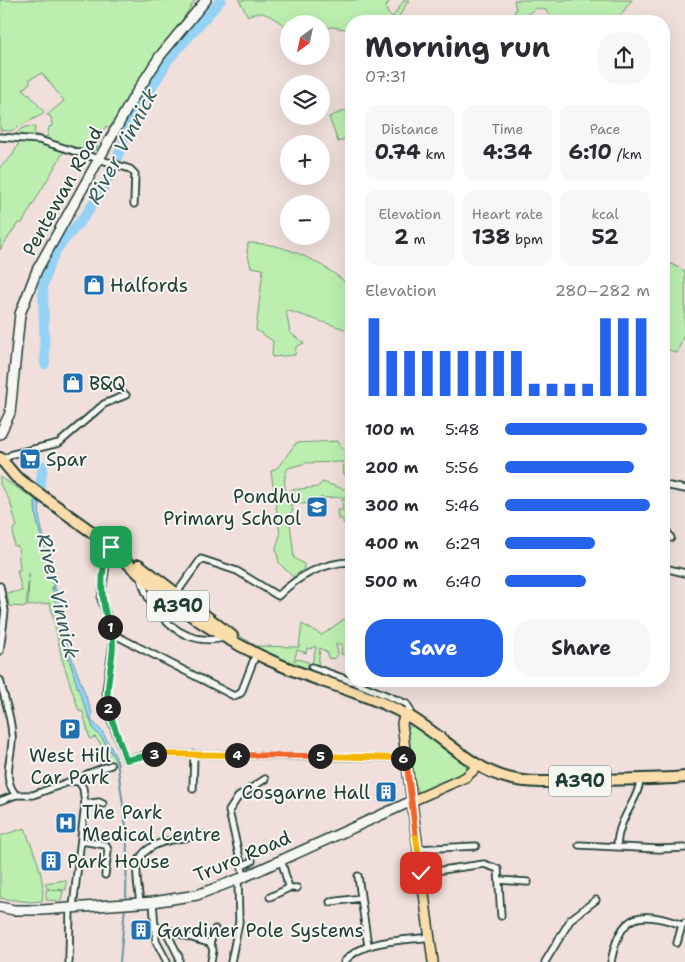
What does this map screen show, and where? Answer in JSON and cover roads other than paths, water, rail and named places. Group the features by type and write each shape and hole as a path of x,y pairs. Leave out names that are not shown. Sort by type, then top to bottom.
{"highway":[{"name":"A390","path":"1,462 16,477 112,548 140,575 254,653"},
{"name":"A390","path":"112,548 134,561 196,619 222,638 312,678 345,686"},
{"name":"A390","path":"351,687 360,689 407,715 479,765 498,775 518,780 685,778"}],"main road":[{"name":"Pentewan Road","path":"0,434 15,375 19,321 26,294 46,251 160,56 206,0"},
{"path":"407,715 402,722 433,962"},
{"name":"Truro Road","path":"0,907 26,910 136,904 197,895 241,879 466,777 479,765"}],"street":[{"path":"0,137 39,140 130,169 135,174 134,204"},
{"path":"1,462 13,454 45,447 66,439 104,404 126,394"},
{"path":"670,486 685,489"},
{"path":"112,548 106,556 101,599 114,636 107,698 109,715 126,760 145,754 406,758"},
{"path":"174,597 201,559 237,571 278,596 308,572 327,565 345,563"},
{"path":"670,569 685,573"},
{"path":"140,575 149,602 169,625 194,636 222,638"},
{"path":"0,586 5,611 0,651"},
{"path":"114,636 118,636 234,696 241,692 254,653"},
{"path":"312,667 345,679"},
{"path":"0,680 12,733 6,762 9,783 16,795"},
{"path":"194,754 194,789"},
{"path":"79,782 87,774 111,765"},
{"path":"231,962 239,922 242,866 229,811 238,797 265,779"},
{"path":"616,846 619,828 638,791 640,779"},
{"path":"0,802 16,795 33,795 71,781 79,782 83,788 85,804 72,907 69,962"},
{"path":"85,804 99,802 103,804"},
{"path":"136,904 137,870 139,861 147,850 165,842 205,835"},
{"path":"81,841 106,845 108,850 105,875"},
{"path":"579,845 659,849 685,848"},
{"path":"417,849 476,846"},
{"path":"281,860 289,888"},
{"path":"242,866 252,861"},
{"path":"421,873 484,864 498,869 501,916"},
{"path":"358,876 368,946"},
{"path":"499,880 528,882"},
{"path":"270,897 289,888 298,888"},
{"path":"330,902 361,898"},
{"path":"545,962 571,919 596,900"},
{"path":"153,902 156,941 167,962"},
{"path":"611,962 620,932 634,918 659,917 683,924 676,943"},
{"path":"155,926 188,939 210,943"},
{"path":"165,929 179,957 179,962"},
{"path":"211,962 213,950 210,943 215,929"},
{"path":"344,962 348,956 368,946 430,937"}],"water":[{"path":"35,499 40,503 39,514 43,535 53,566 55,588 53,588 50,566 37,522"},
{"path":"53,589 56,589 70,653 92,713 91,720 102,731 116,757 116,761 102,738 94,730 77,686 58,618"}],"waterway":[{"name":"River Vinnick","path":"45,364 43,287 49,265 57,249 84,217 99,195 112,171 131,122 169,59 221,0"},
{"name":"River Vinnick","path":"40,487 43,466"},
{"name":"River Vinnick","path":"117,761 127,835 126,900"},
{"name":"River Vinnick","path":"120,962 125,907"}],"place":[{"name":"Halfords","path":"94,285"},
{"name":"B&Q","path":"73,383"},
{"name":"Spar","path":"30,459"},
{"name":"Pondhu Primary School","path":"317,507"},
{"name":"West Hill Car Park","path":"70,729"},
{"name":"Cosgarne Hall","path":"386,792"},
{"name":"The Park Medical Centre","path":"66,823"},
{"name":"Park House","path":"51,861"},
{"name":"Gardiner Pole Systems","path":"141,930"}]}
